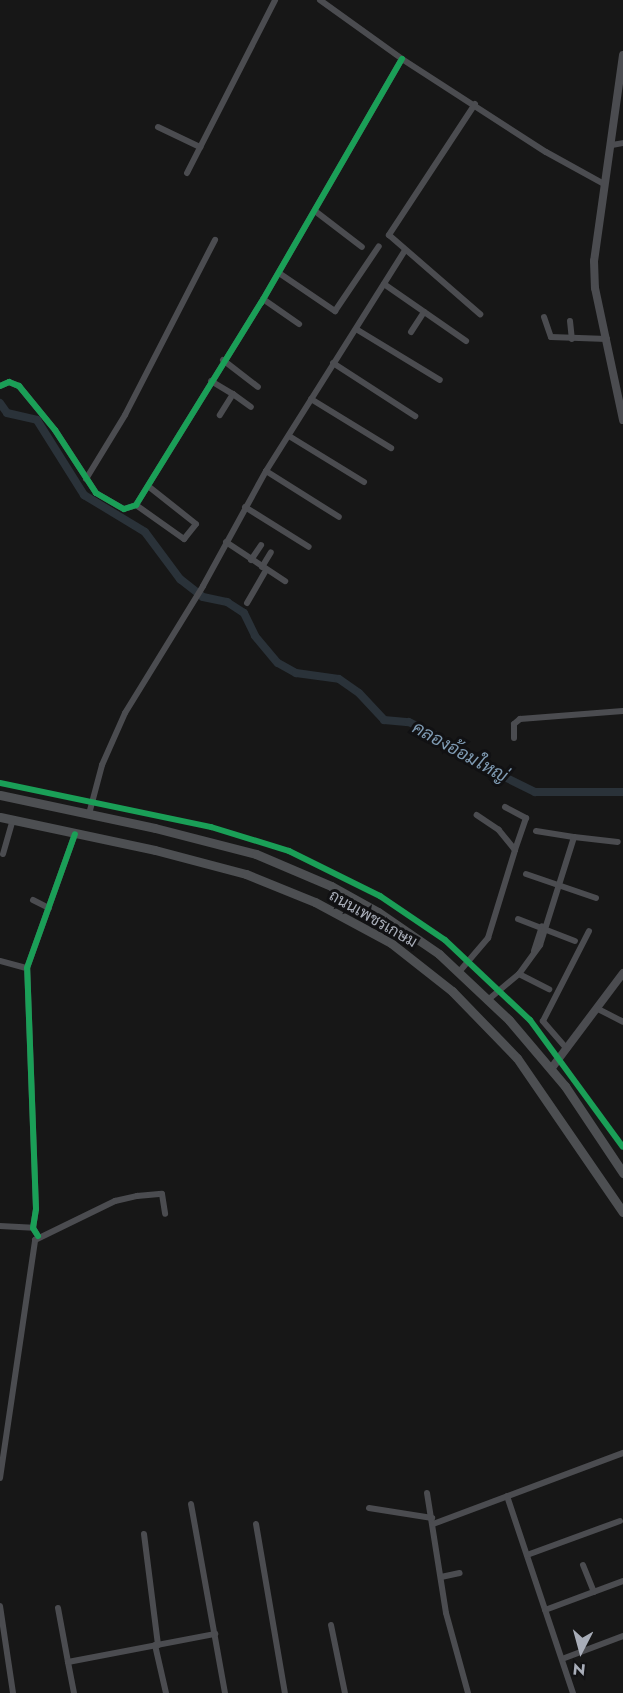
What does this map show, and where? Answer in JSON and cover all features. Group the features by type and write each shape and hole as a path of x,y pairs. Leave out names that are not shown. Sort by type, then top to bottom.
{"main road":[{"name":"ถนนเพชรเกษม","path":"0,795 216,842 290,867 378,912 459,972 489,999 552,1069 623,1173"},
{"name":"ถนนเพชรเกษม","path":"0,818 246,874 315,902 391,943 452,991 517,1058 623,1212"}],"street":[{"path":"187,173 275,0"},
{"path":"320,0 402,59 475,104 546,152 604,184"},
{"path":"623,55 621,102 604,184 594,270 623,420"},
{"path":"3,384 19,386 55,430 96,493 124,508 136,505 279,273 402,59"},
{"path":"475,104 389,235 480,314"},
{"path":"158,127 200,147"},
{"path":"612,145 623,143"},
{"path":"315,211 362,247"},
{"path":"86,479 125,416 215,240"},
{"path":"279,273 335,311 379,246"},
{"path":"89,814 102,765 125,713 203,586 266,471 405,250"},
{"path":"384,284 466,341"},
{"path":"263,299 299,324"},
{"path":"411,332 424,312"},
{"path":"544,317 551,337 607,339"},
{"path":"570,321 572,339"},
{"path":"356,329 440,380"},
{"path":"224,360 258,387"},
{"path":"333,363 415,416"},
{"path":"212,381 251,408"},
{"path":"220,415 233,394"},
{"path":"311,399 390,448"},
{"path":"289,436 364,482"},
{"path":"266,471 339,517"},
{"path":"136,505 184,539 196,524 148,486"},
{"path":"246,507 309,547"},
{"path":"226,542 285,581"},
{"path":"251,560 261,545"},
{"path":"247,603 271,552"},
{"path":"514,738 514,724 520,719 623,711"},
{"path":"459,972 488,938 526,818 506,807"},
{"path":"477,815 499,830 515,850"},
{"path":"3,854 13,820"},
{"path":"536,831 618,842"},
{"path":"38,1236 33,1228 36,1209 27,968 75,834"},
{"path":"489,999 519,974 534,951 574,837"},
{"path":"526,874 596,898"},
{"path":"33,900 49,908"},
{"path":"518,919 575,941"},
{"path":"567,1049 543,1021 589,931"},
{"path":"0,961 27,968"},
{"path":"552,1069 623,973"},
{"path":"519,974 549,989"},
{"path":"598,1009 623,1022"},
{"path":"0,1478 28,1267 38,1236 115,1201 154,1193 165,1198 165,1214"},
{"path":"0,1226 33,1228"},
{"path":"369,1508 433,1521 623,1453"},
{"path":"427,1493 441,1577 468,1693"},
{"path":"507,1496 573,1693"},
{"path":"191,1504 225,1693"},
{"path":"527,1555 620,1521"},
{"path":"256,1524 285,1693"},
{"path":"144,1534 157,1645 166,1693"},
{"path":"583,1565 594,1592"},
{"path":"441,1577 460,1573"},
{"path":"545,1610 623,1581"},
{"path":"0,1606 13,1693"},
{"path":"58,1608 74,1693"},
{"path":"331,1625 345,1693"},
{"path":"68,1662 215,1634"},
{"path":"562,1659 623,1636"}],"waterway":[{"name":"คลองอ้อมใหญ่","path":"0,403 7,413 37,420 84,495 145,532 180,579 203,597 227,602 244,613 255,636 278,663 296,673 339,679 359,693 384,720 409,722 438,737 450,750 535,792 623,792"}],"cycle path":[{"path":"0,386 9,382 19,386 55,430 96,493 124,509 136,505 261,303 402,59"},
{"path":"0,783 211,827 289,851 380,896 445,940 530,1020 623,1147"},
{"path":"38,1236 33,1228 36,1209 27,968 75,834"}]}
